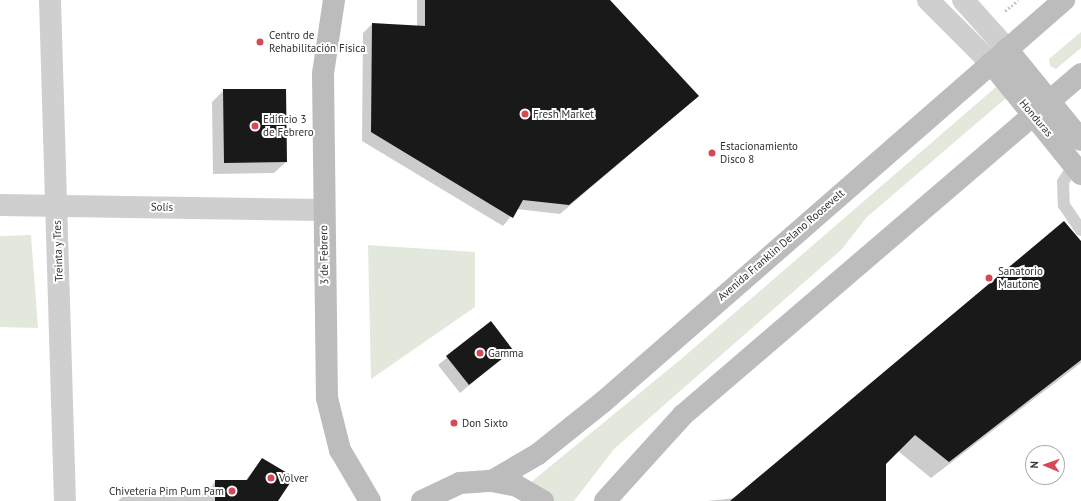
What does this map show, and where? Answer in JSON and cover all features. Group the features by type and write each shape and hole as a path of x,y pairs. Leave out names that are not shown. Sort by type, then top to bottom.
{"main road":[{"name":"3 de Febrero","path":"334,0 323,74 324,210 330,421 346,464 370,501"},
{"name":"Avenida Franklin Delano Roosevelt","path":"492,481 538,454 603,402 1064,0"},
{"name":"Honduras","path":"1007,49 1081,140"},
{"name":"Honduras","path":"991,63 1078,169"},
{"path":"605,501 682,415 1032,114 1081,74"},
{"path":"422,501 460,483 492,481 517,486 542,501"}],"street":[{"name":"Treinta y Tres","path":"50,0 65,501"},
{"path":"928,0 991,63"},
{"path":"963,0 1007,49"},
{"name":"Solís","path":"0,205 324,210"}],"lane":[{"path":"1078,169 1063,182 1064,205 1081,230"}],"shaded area":[{"path":"1081,32 1081,48 1056,69 1050,66 1049,59"},
{"path":"996,87 1006,98 867,217 842,249 614,449 574,501 555,501 530,483 680,360"},
{"path":"31,235 38,328 0,327 0,236"},
{"path":"368,245 475,252 475,307 371,379"}],"building":[{"name":"Fresh Market","path":"425,0 610,0 699,96 569,205 523,200 513,218 371,132 372,23 425,26"},
{"name":"Edificio 3 de Febrero","path":"223,89 286,89 287,162 224,163"},
{"name":"Sanatorio Mautone","path":"1064,221 1081,241 1081,360 949,462 915,435 886,464 886,501 730,501"},
{"name":"Gamma","path":"491,321 513,350 469,385 446,356"},
{"name":"Volver","path":"262,458 294,477 278,501 215,501 215,480 247,480"}],"place":[{"name":"Centro de Rehabilitación Física","path":"260,42"},
{"name":"Fresh Market","path":"525,114"},
{"name":"Edificio 3 de Febrero","path":"255,126"},
{"name":"Estacionamiento Disco 8","path":"712,153"},
{"name":"Sanatorio Mautone","path":"989,278"},
{"name":"Gamma","path":"480,353"},
{"name":"Don Sixto","path":"454,423"},
{"name":"Volver","path":"271,478"},
{"name":"Chivetería Pim Pum Pam","path":"232,491"}]}
